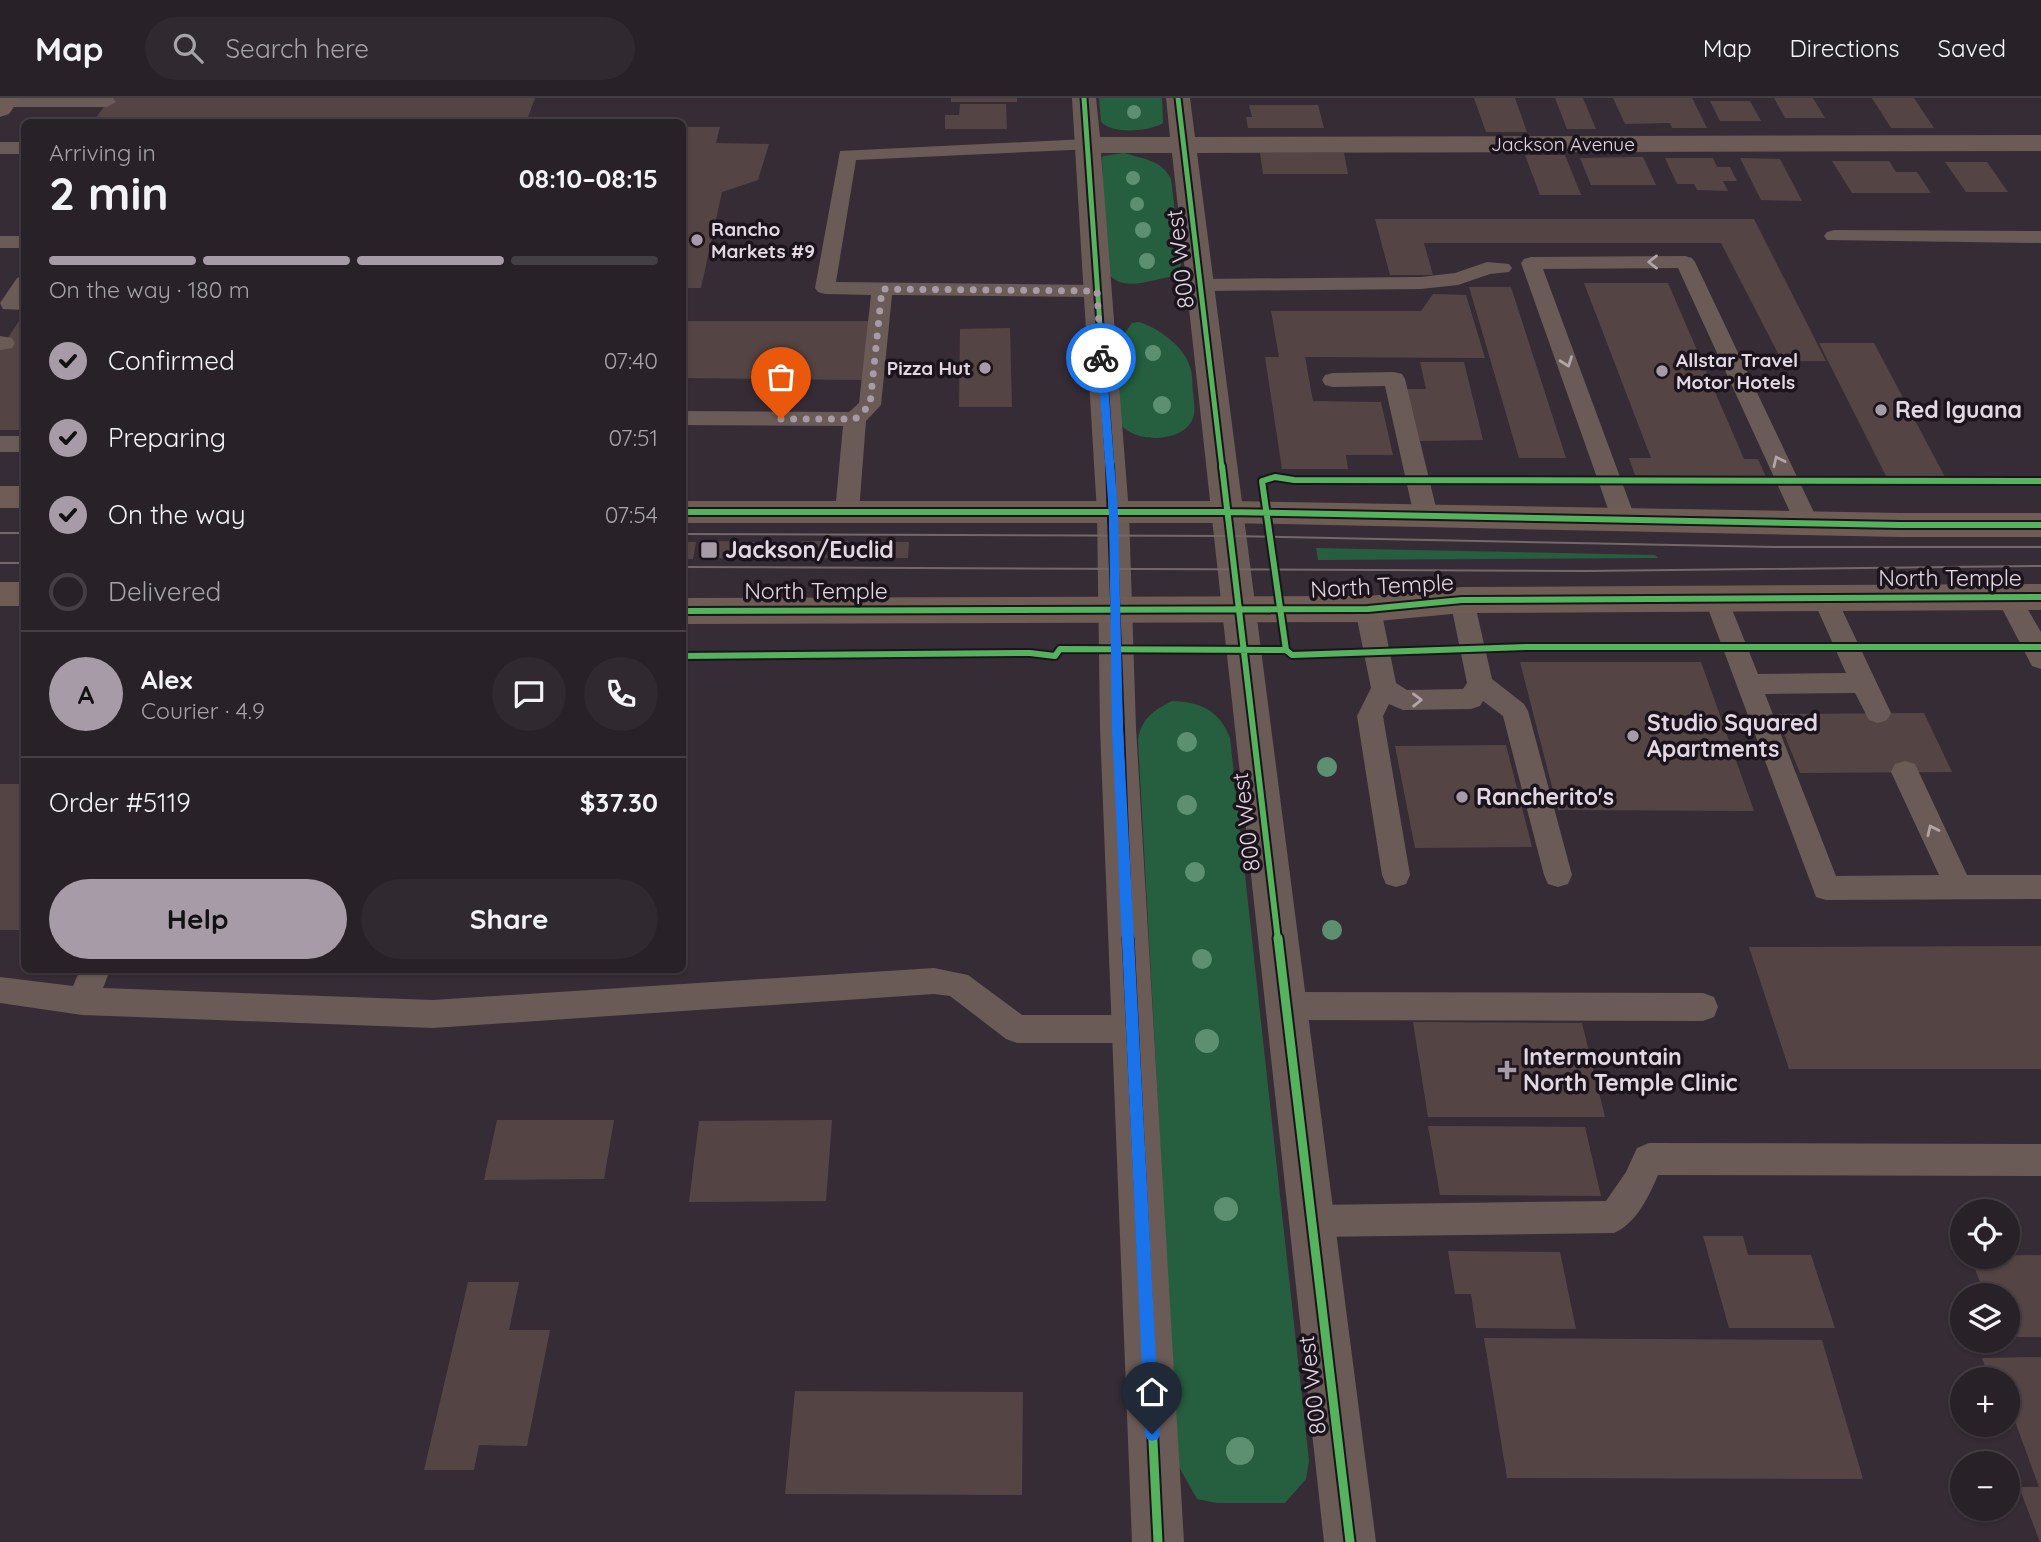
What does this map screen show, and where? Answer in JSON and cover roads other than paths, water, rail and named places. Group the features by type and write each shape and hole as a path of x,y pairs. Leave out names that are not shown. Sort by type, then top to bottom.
{"main road":[{"path":"0,497 21,497"},
{"path":"686,512 1229,512 2041,525"},
{"path":"0,594 21,594"},
{"name":"North Temple","path":"686,611 1368,609 1462,600 2024,597"}],"street":[{"path":"1084,98 1113,513 1118,729 1158,1542"},
{"name":"800 West","path":"1178,98 1350,1542"},
{"name":"Jackson Avenue","path":"1086,145 2041,143"}],"lane":[{"path":"4,103 107,102"},
{"path":"1086,145 847,155 825,288 1097,291"},
{"path":"0,148 21,148"},
{"path":"1834,236 2041,237"},
{"path":"0,242 21,242"},
{"path":"1624,520 1531,263 1685,262 1807,523"},
{"path":"1202,285 1421,283 1458,279 1487,268 1503,268"},
{"path":"12,309 21,289"},
{"path":"847,512 855,419 870,405 882,289"},
{"path":"1333,380 1394,380 1426,516"},
{"path":"686,418 855,419"},
{"path":"0,444 21,444"},
{"path":"1824,597 1878,713"},
{"path":"2024,597 2041,659"},
{"path":"1716,598 1826,887 2041,887"},
{"path":"1384,688 1403,700 1472,699 1480,684 1462,600"},
{"path":"1368,609 1384,688 1370,716 1396,875"},
{"path":"1749,684 1863,683"},
{"path":"1480,684 1516,711 1558,875"},
{"path":"1905,772 1959,887"},
{"path":"82,1001 94,973"},
{"path":"0,990 82,1001 433,1014 934,981 957,984 1017,1029 1133,1029"},
{"path":"1287,1006 1703,1007"},
{"path":"1312,1221 1614,1217 1638,1184 1649,1159 2041,1160"}],"tram line":[{"path":"0,533 21,533"},
{"path":"686,534 1231,536 1775,547 2041,547"},
{"path":"0,563 21,563"},
{"path":"686,567 1586,571 2041,566"}],"place":[{"name":"Rancho Markets #9","path":"697,240"},
{"name":"Pizza Hut","path":"985,368"},
{"name":"Allstar Travel Motor Hotels","path":"1662,371"},
{"name":"Red Iguana","path":"1881,410"},
{"name":"Jackson/Euclid","path":"709,550"},
{"name":"Studio Squared Apartments","path":"1633,736"},
{"name":"Rancherito's","path":"1462,797"},
{"name":"Intermountain North Temple Clinic","path":"1507,1070"}]}
